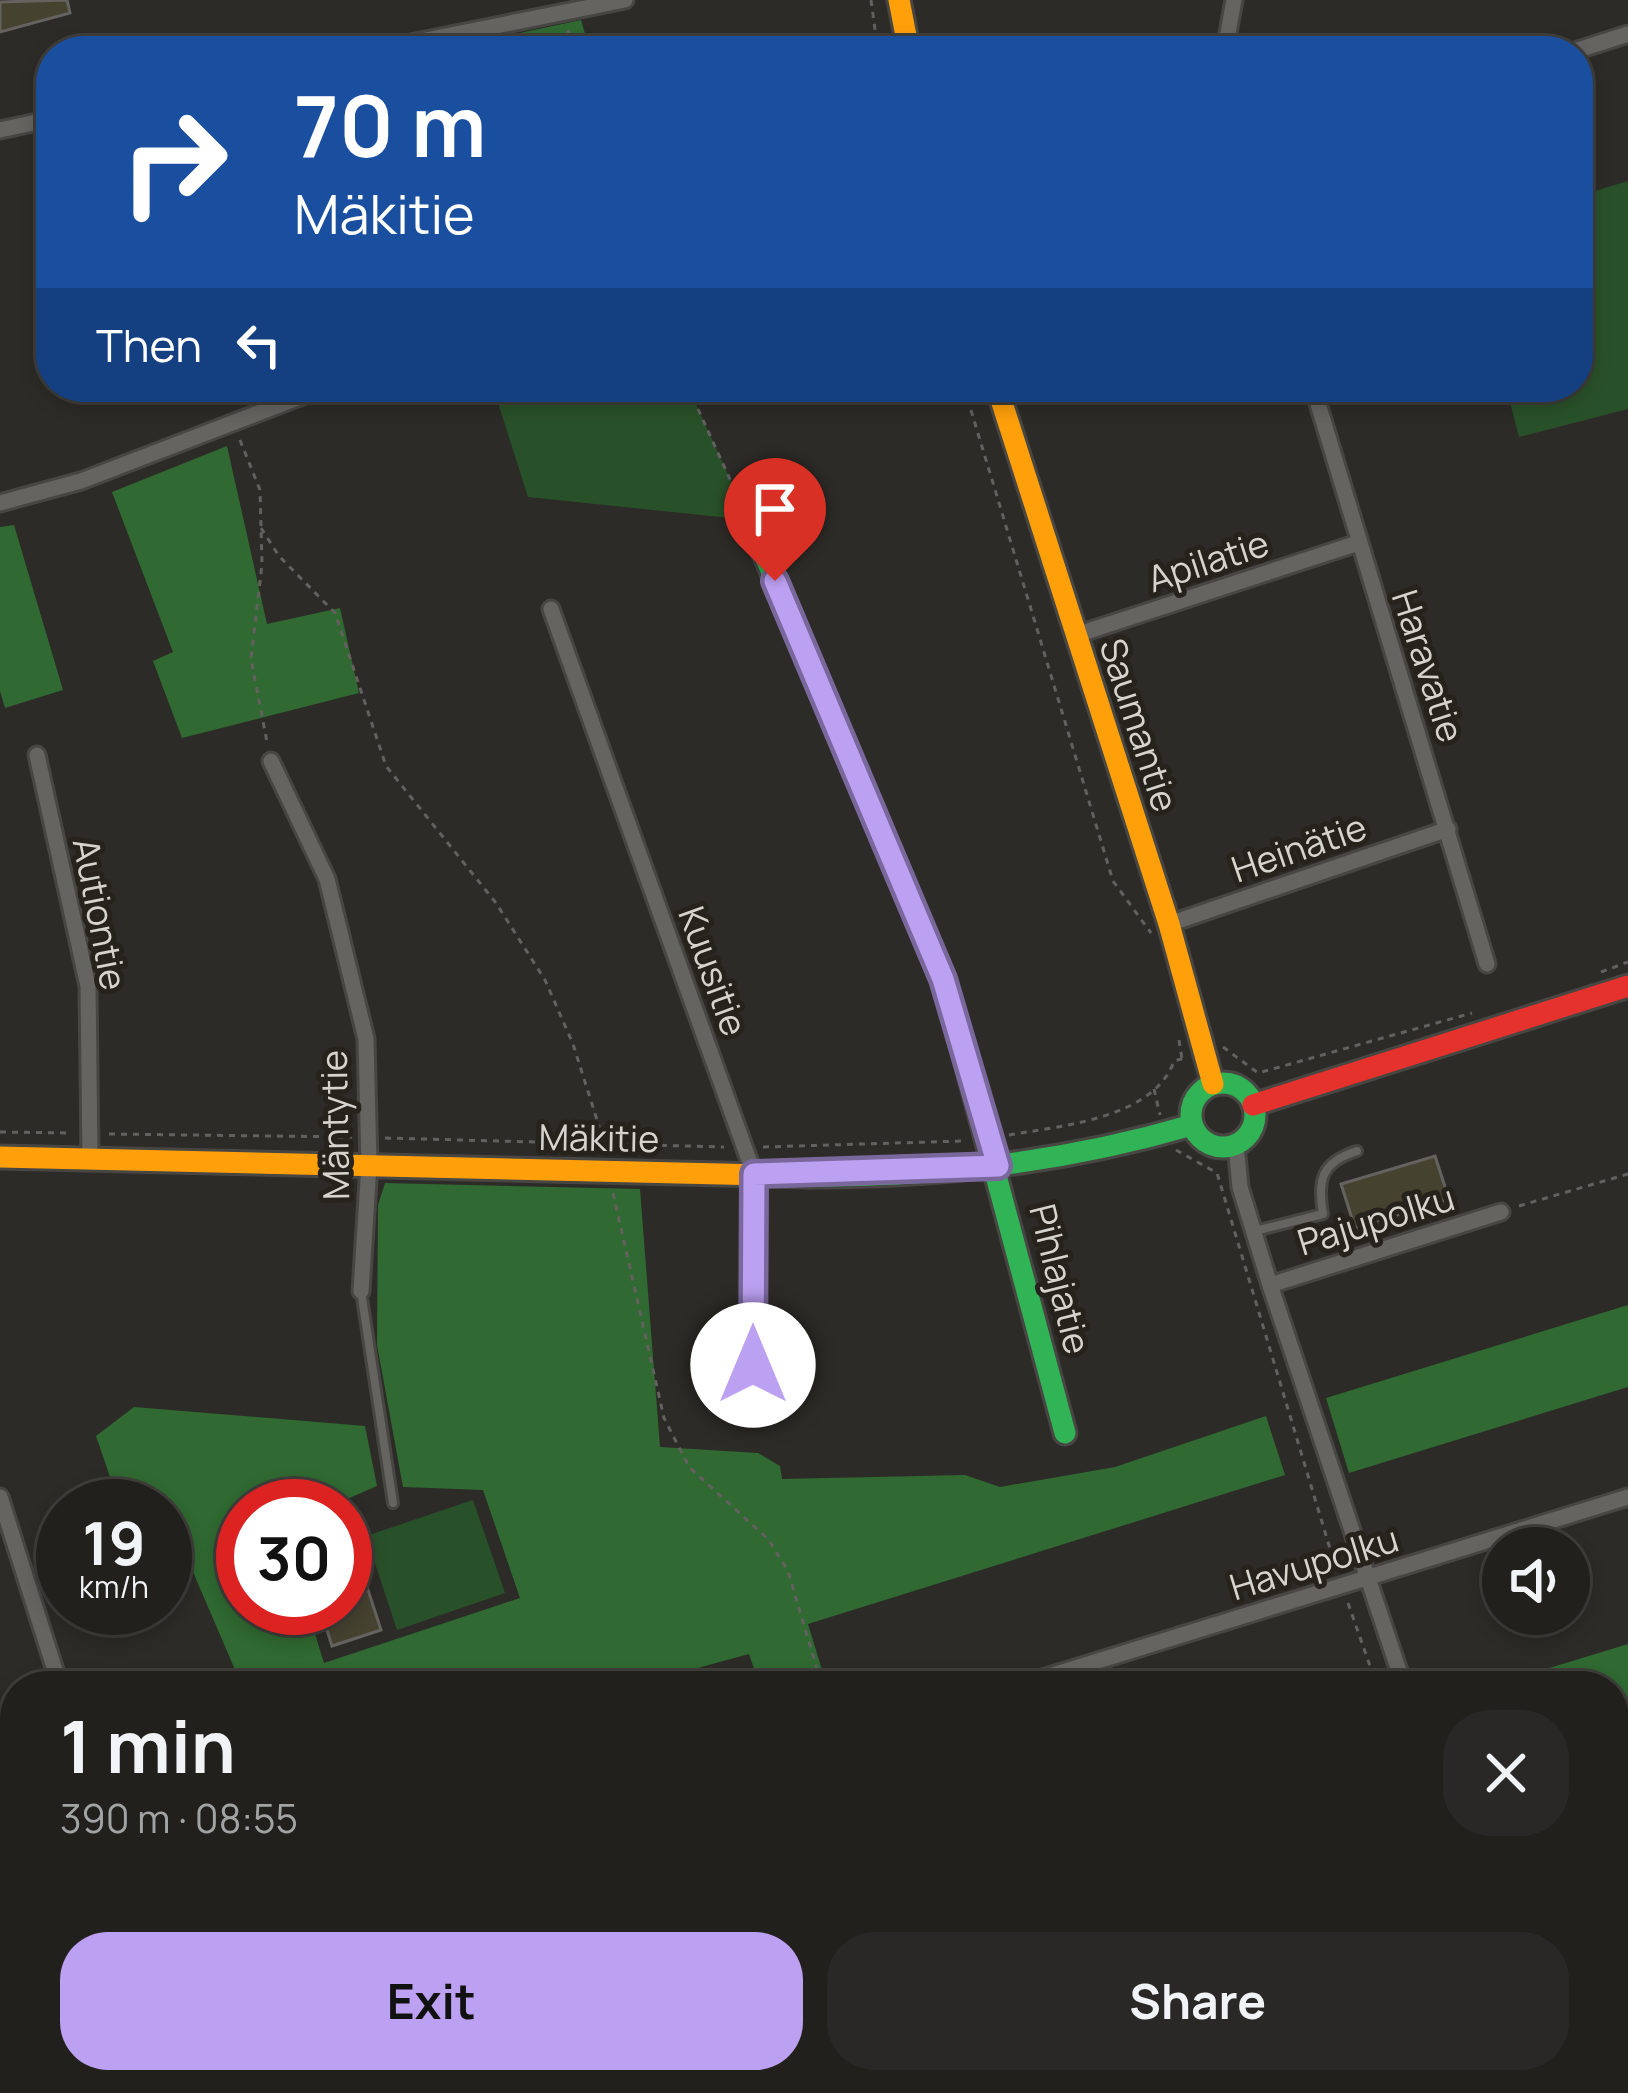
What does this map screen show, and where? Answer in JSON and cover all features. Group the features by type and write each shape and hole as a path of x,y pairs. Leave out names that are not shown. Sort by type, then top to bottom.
{"street":[{"path":"446,36 625,0"},
{"path":"899,0 906,36"},
{"path":"1227,36 1234,0"},
{"path":"1593,45 1628,34"},
{"path":"0,130 36,122"},
{"path":"0,503 81,481 289,402"},
{"name":"Saumantie","path":"1003,402 1160,929 1206,1050 1213,1084"},
{"name":"Haravatie","path":"1317,402 1487,964"},
{"name":"Pihlajatie","path":"757,537 943,979 998,1166 1065,1433"},
{"name":"Apilatie","path":"1076,635 1358,544"},
{"name":"Kuusitie","path":"551,609 754,1174 753,1365"},
{"name":"Autiontie","path":"37,754 88,986 90,1158"},
{"name":"Mäntytie","path":"271,761 327,879 366,1039 369,1165 361,1291"},
{"name":"Heinätie","path":"1160,929 1448,829"},
{"path":"1253,1105 1628,986"},
{"path":"1213,1084 1238,1086 1253,1105 1253,1127 1236,1145 1208,1144 1192,1125 1194,1100 1213,1084"},
{"name":"Mäkitie","path":"0,1157 754,1174 998,1166 1165,1135 1192,1125"},
{"path":"1236,1145 1240,1187 1253,1231 1399,1671"},
{"name":"Pajupolku","path":"1270,1285 1501,1212"},
{"path":"0,1497 55,1671"},
{"name":"Havupolku","path":"1066,1671 1628,1497"}],"lane":[{"path":"1253,1231 1323,1214 1318,1183 1323,1172 1357,1150"},
{"name":"Mäntytie","path":"361,1291 393,1503"}],"path":[{"path":"871,0 876,36"},
{"path":"695,402 757,537"},
{"path":"969,402 1113,881 1160,929"},
{"path":"234,424 260,490 251,659 271,761"},
{"path":"261,528 279,556 335,614 386,766 496,903 545,980 578,1058 604,1144 664,1418 689,1467 769,1540 788,1571 818,1671"},
{"path":"1598,973 1628,962"},
{"path":"0,1132 745,1147 989,1138 1077,1123 1128,1106 1154,1088 1181,1059 1206,1050 1223,1047 1258,1073 1478,1011"},
{"path":"1179,1039 1181,1059"},
{"path":"1154,1088 1173,1149 1217,1173 1341,1586 1372,1671"},
{"path":"1501,1212 1628,1174"}],"green space":[{"path":"581,20 586,36 506,36"},
{"path":"1628,181 1628,409 1519,437 1510,402 1593,402 1593,192"},
{"path":"498,402 695,402 749,520 528,497"},
{"path":"227,446 267,624 340,608 359,693 182,738 153,661 173,652 112,492"},
{"path":"14,525 63,690 5,708 0,691 0,527"},
{"path":"385,1183 640,1189 660,1447 758,1453 780,1466 782,1479 965,1475 1000,1487 1115,1467 1266,1416 1285,1475 808,1624 822,1671 755,1671 749,1654 687,1671 236,1671 220,1635 315,1635 324,1663 520,1598 483,1490 403,1487 377,1345 378,1205"},
{"path":"1628,1305 1628,1387 1349,1473 1326,1398"},
{"path":"134,1407 365,1426 377,1486 372,1488 372,1479 216,1479 216,1625 192,1570 192,1479 111,1479 96,1436"},
{"path":"473,1500 505,1593 397,1630 372,1554 372,1534"},
{"path":"1628,1644 1628,1671 1539,1671"}],"building":[{"path":"67,0 70,13 0,32 0,2"},
{"path":"1435,1156 1449,1199 1355,1228 1341,1184"},
{"path":"372,1602 381,1630 372,1633"},
{"path":"329,1635 366,1635 332,1646"}],"traffic: fast":[{"path":"757,537 943,978 1065,1433"},
{"path":"1223,1083 1246,1092 1255,1115 1246,1138 1223,1147 1200,1138 1191,1115 1200,1092 1223,1083"},
{"path":"809,1176 1002,1165 1097,1149 1192,1125"}],"traffic: slow":[{"path":"899,0 906,36"},
{"path":"1002,402 1169,924 1213,1084"},
{"path":"0,1157 809,1176"}],"traffic: jam":[{"path":"1253,1105 1628,986"}],"route":[{"path":"753,1365 754,1174 998,1166 943,979 775,581"}]}
